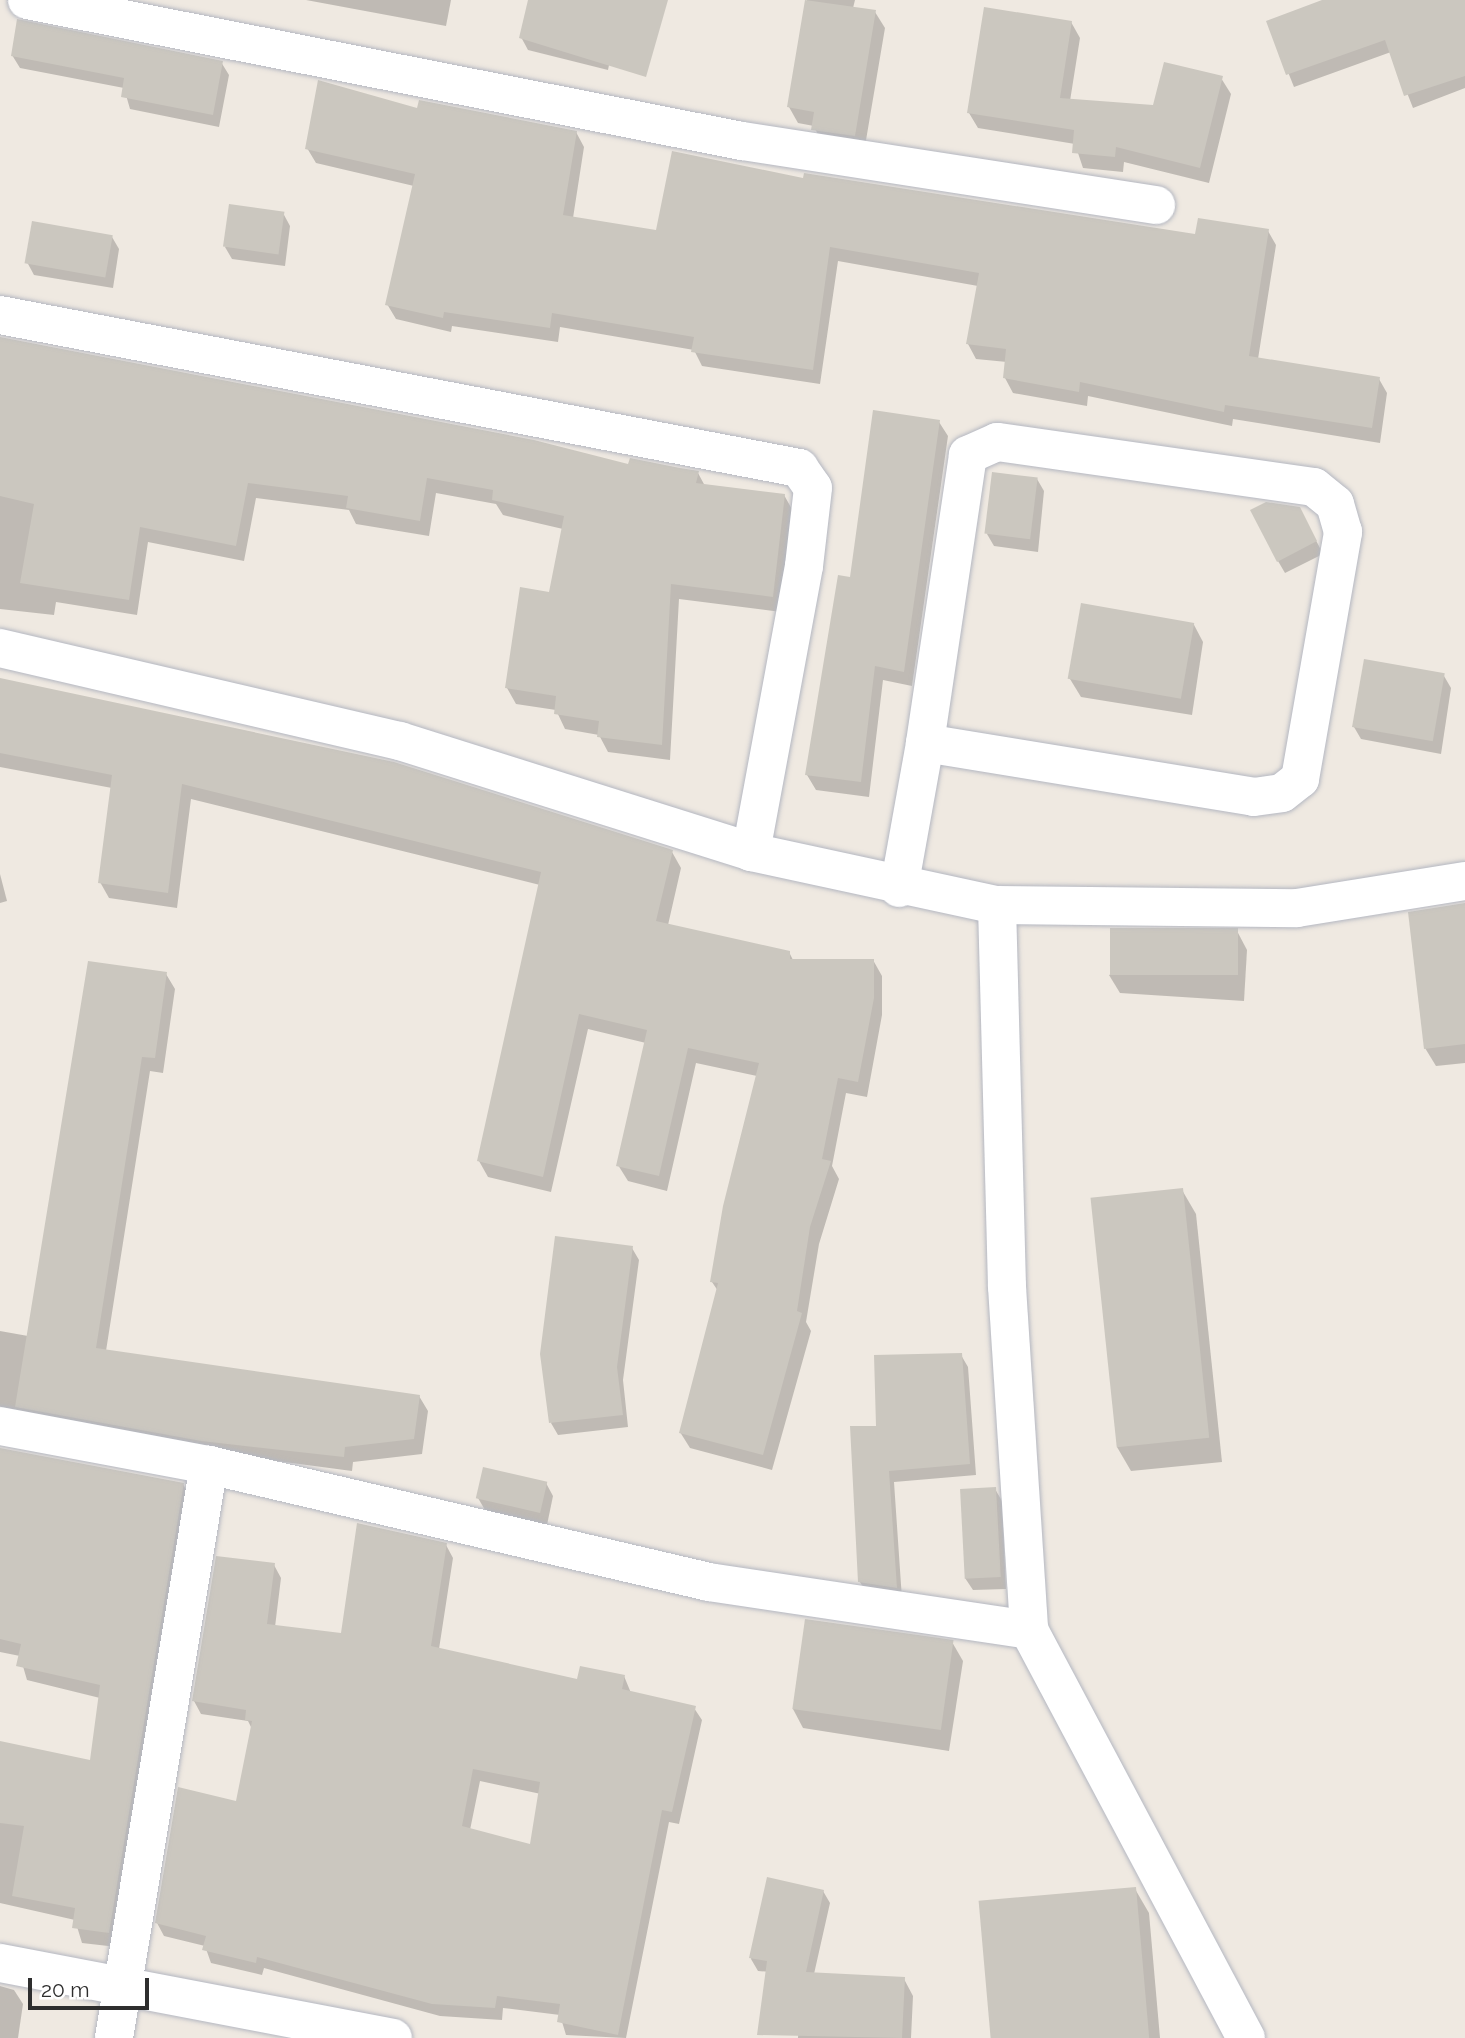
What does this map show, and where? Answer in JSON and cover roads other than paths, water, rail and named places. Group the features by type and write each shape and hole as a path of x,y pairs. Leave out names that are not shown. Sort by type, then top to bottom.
{"street":[{"path":"27,0 742,141 1156,205"},
{"path":"0,315 799,468 813,488 804,566 751,852"},
{"path":"899,887 925,743 968,455 997,442 1314,487 1335,503 1343,532 1311,743 1300,779 1282,793 1254,797 925,743"},
{"path":"0,648 400,741 751,852 899,887 997,905 1297,908 1465,881"},
{"path":"997,905 1007,1287 1029,1630 1245,2038"},
{"path":"0,1426 209,1465 709,1582 1029,1630"},
{"path":"114,2038 209,1465"},
{"path":"0,1963 122,1983 393,2038"}]}
